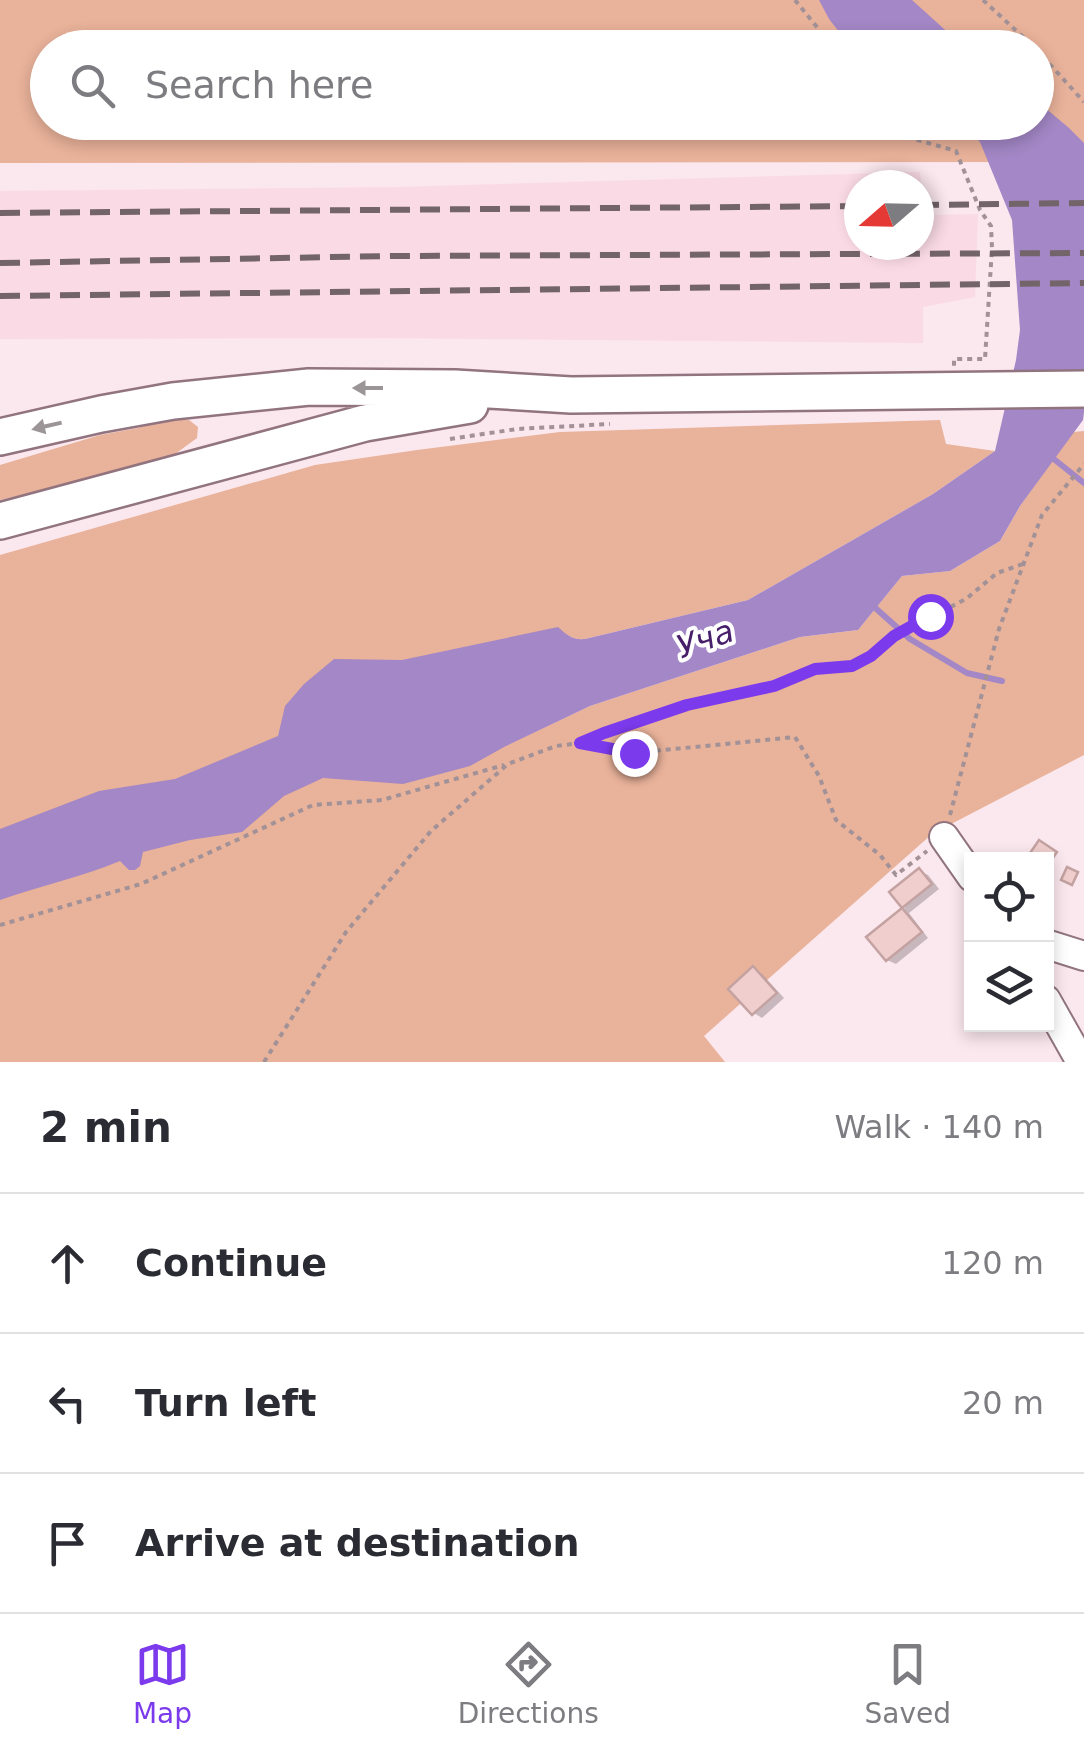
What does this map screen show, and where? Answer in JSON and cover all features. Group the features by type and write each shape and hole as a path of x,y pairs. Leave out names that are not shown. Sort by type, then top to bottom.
{"main road":[{"path":"0,521 365,423 466,405 570,395 955,375 1084,389"},
{"path":"0,437 174,400 240,392 437,388 570,395"}],"street":[{"path":"944,837 964,866"},
{"path":"1054,947 1084,956"},
{"path":"1054,1014 1081,1062"}],"path":[{"path":"795,0 819,30"},
{"path":"982,0 1016,30"},
{"path":"1054,68 1084,102"},
{"path":"914,140 956,151 990,226 986,359 955,375"},
{"path":"444,440 517,429 616,424"},
{"path":"580,743 634,753 794,737 819,776 836,820 880,855 896,875 944,837 999,629 1042,515 1084,464"},
{"path":"0,925 141,884 313,805 382,800 556,746 580,743 687,705 774,686 815,669 852,666 894,636 966,599 998,574 1024,564"},
{"path":"264,1062 346,932 431,831 508,764"}],"shaded area":[{"path":"0,0 1084,0 1084,162 0,163"},
{"path":"844,174 844,260 934,260 934,215 978,214 975,297 923,307 923,343 0,339 0,191 399,187"},
{"path":"168,418 189,420 198,427 197,438 171,457 0,500 0,465"},
{"path":"940,420 946,444 995,451 933,494 748,600 585,639 573,638 557,628 505,746 590,706 800,637 858,630 902,576 950,571 1000,541 1073,432 1084,431 1084,755 932,834 704,1036 725,1062 0,1062 0,555 315,465 417,450 560,432"}],"water":[{"path":"819,0 912,0 945,30 838,30"},
{"name":"Уча","path":"1054,115 1084,143 1083,420 1020,506 1000,541 950,571 902,576 858,630 800,637 590,706 470,766 403,784 323,778 284,796 242,832 143,852 135,870 129,870 120,861 0,900 0,829 99,791 175,779 278,736 285,706 334,659 402,660 558,627 570,636 585,639 748,600 933,494 995,451 1020,330 1012,220 980,142 1054,140"}],"building":[{"path":"1039,840 1057,852 1054,856 1054,852 1031,852"},
{"path":"1067,867 1078,872 1072,885 1061,880"},
{"path":"919,868 932,884 902,908 889,892"},
{"path":"902,908 922,932 886,961 866,937"},
{"path":"753,966 777,993 752,1015 728,989"}],"waterway":[{"path":"1050,456 1084,483"},
{"path":"872,605 910,639 967,673 1002,681"}],"railway":[{"path":"934,205 1084,203"},
{"path":"0,213 844,206"},
{"path":"0,263 393,256 1084,253"},
{"path":"0,296 1084,283"}],"route":[{"path":"634,753 580,743 687,705 774,686 815,669 852,666 930,616"}]}
